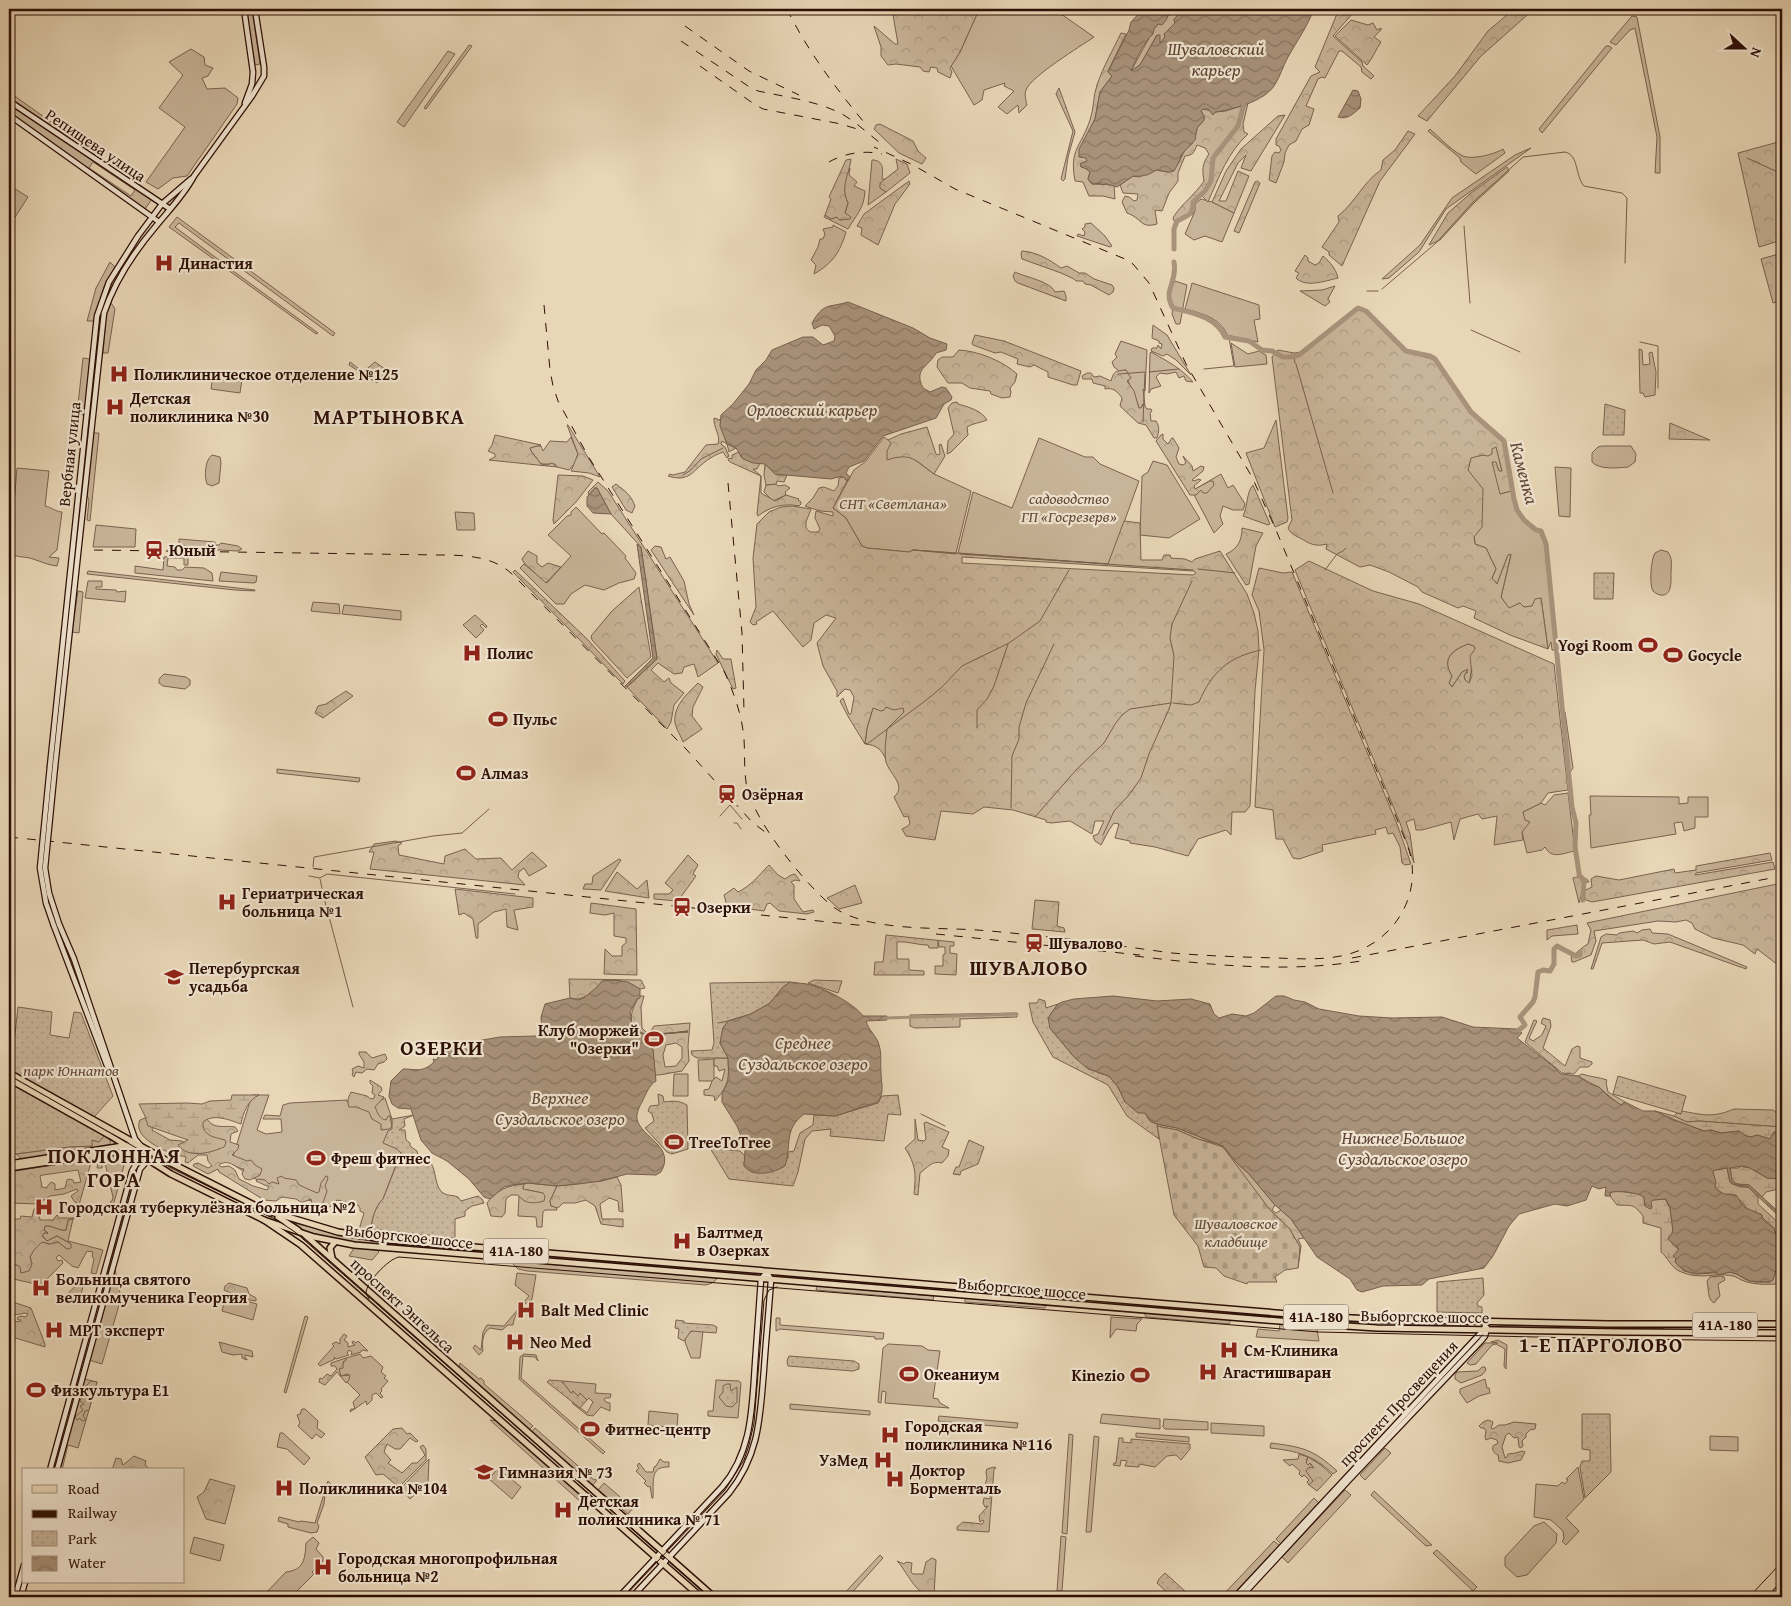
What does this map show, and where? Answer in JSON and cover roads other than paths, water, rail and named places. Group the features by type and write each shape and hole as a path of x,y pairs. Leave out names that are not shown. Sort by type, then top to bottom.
{"main road":[{"name":"Вербная улица","path":"243,107 252,84 253,74 244,9"},
{"name":"Вербная улица","path":"52,767 102,324 108,301 119,278 159,222 185,191 264,76 255,9"},
{"name":"Репищева улица","path":"9,101 170,209"},
{"name":"Репищева улица","path":"9,115 159,222"},
{"name":"Вербная улица","path":"52,767 96,323 102,299 109,282 151,216 194,176"},
{"path":"52,767 40,868 46,903 74,959 134,1139 141,1146"},
{"path":"57,925 128,1123 130,1133 124,1137"},
{"name":"проспект Энгельса","path":"9,1073 12,1079 111,1136 142,1157 171,1174 264,1220 301,1245 701,1597"},
{"name":"проспект Энгельса","path":"12,1079 268,1211 302,1233 670,1556 714,1597"},
{"path":"111,1136 115,1141 112,1149"},
{"path":"9,1166 126,1146 141,1146"},
{"path":"9,1166 115,1152 126,1152 142,1157"},
{"path":"126,1152 132,1160 132,1171"},
{"path":"51,1468 132,1171 142,1157 151,1152"},
{"path":"57,1468 140,1169 148,1160"},
{"name":"Выборгское шоссе","path":"268,1211 338,1232 409,1242 1328,1318 1628,1324 1782,1324"},
{"name":"Выборгское шоссе","path":"264,1220 336,1242 408,1250 1316,1324 1485,1330 1782,1333"},
{"path":"332,1259 330,1248 336,1242"},
{"path":"408,1250 411,1246 409,1242"},
{"path":"619,1597 727,1482 744,1451 752,1411 762,1279 767,1272 771,1280 759,1423 754,1449 746,1467 734,1486 632,1597"},
{"path":"367,1303 373,1303 378,1299"},
{"path":"95,1308 101,1310"},
{"path":"93,1317 98,1319"},
{"path":"1485,1330 1486,1322"},
{"name":"проспект Просвещения","path":"1235,1597 1485,1330"},
{"name":"проспект Просвещения","path":"1241,1597 1481,1341 1485,1330"},
{"path":"54,1456 60,1457"},
{"path":"15,1597 22,1572"},
{"path":"21,1597 25,1584"},
{"path":"1771,1597 1782,1585"}],"water":[{"name":"Шуваловский карьер","path":"1143,9 1171,9 1166,20 1162,25 1158,24 1153,34 1143,46 1131,71 1140,65 1157,35 1160,35 1160,43 1165,37 1164,34 1175,23 1174,19 1185,9 1314,9 1274,86 1263,96 1239,107 1215,112 1213,115 1208,109 1203,109 1201,111 1204,120 1197,128 1195,140 1182,154 1174,171 1156,170 1145,175 1133,176 1117,187 1104,183 1092,184 1088,179 1090,172 1081,167 1080,164 1087,161 1086,158 1079,157 1079,149 1095,119 1100,92 1112,76 1108,72 1129,30 1131,22"},
{"path":"1353,90 1358,91 1361,99 1360,108 1347,117 1338,117 1346,104"},
{"name":"Орловский карьер","path":"848,302 947,344 946,350 936,353 923,368 920,381 923,388 930,392 942,387 946,388 952,397 951,400 944,404 936,418 883,436 864,461 849,467 846,473 850,477 847,481 842,476 831,479 775,474 765,464 753,463 743,459 736,448 727,444 720,426 721,415 733,404 749,384 756,370 766,360 772,350 803,337 813,337 823,345 834,341 835,336 829,326 822,325 814,329 812,323 823,309"},
{"path":"597,488 611,514 593,513 587,506 587,497"},
{"path":"637,544 641,547 657,659 627,687 625,686 653,658"},
{"name":"Верхнее Суздальское озеро","path":"602,981 628,982 640,989 640,998 637,999 630,1012 632,1024 636,1031 653,1034 688,1031 648,1036 653,1050 656,1081 651,1085 638,1109 637,1119 640,1126 661,1149 664,1155 661,1172 656,1175 627,1174 601,1181 557,1186 528,1183 512,1185 504,1187 490,1199 484,1197 469,1179 447,1161 432,1153 421,1140 411,1109 398,1108 392,1104 389,1096 391,1081 403,1069 419,1070 426,1068 434,1062 433,1059 437,1060 438,1055 442,1056 453,1045 500,1037 536,1036 542,1032 541,1017 545,1004 570,998 578,1000 584,998"},
{"name":"Среднее Суздальское озеро","path":"790,982 807,984 829,992 853,1006 863,1016 887,1016 887,1020 866,1021 880,1048 882,1091 878,1102 835,1116 804,1114 793,1126 789,1138 785,1166 775,1171 758,1173 748,1170 744,1166 745,1151 742,1138 722,1102 722,1094 729,1079 728,1058 720,1043 723,1028 728,1021 751,1014 770,1003 783,987"},
{"name":"Нижнее Большое Суздальское озеро","path":"1113,996 1157,1001 1191,999 1210,1004 1214,1014 1219,1018 1232,1014 1246,1016 1254,1013 1276,996 1284,996 1305,1002 1319,1009 1359,1016 1392,1018 1442,1017 1473,1027 1517,1029 1522,1033 1517,1038 1561,1074 1578,1076 1590,1084 1599,1087 1621,1105 1625,1102 1643,1111 1655,1111 1704,1131 1711,1130 1721,1133 1739,1131 1746,1136 1757,1135 1770,1139 1774,1132 1782,1132 1782,1179 1767,1178 1750,1168 1741,1166 1730,1168 1732,1180 1737,1184 1749,1185 1782,1215 1782,1219 1748,1187 1732,1184 1727,1168 1713,1172 1717,1190 1724,1194 1736,1195 1744,1207 1762,1215 1763,1220 1774,1228 1775,1233 1779,1236 1779,1244 1782,1247 1782,1259 1773,1280 1770,1282 1749,1281 1730,1272 1718,1275 1716,1272 1689,1272 1675,1262 1676,1259 1673,1256 1679,1249 1668,1239 1673,1231 1670,1208 1666,1199 1653,1200 1651,1202 1652,1208 1650,1209 1645,1206 1644,1197 1641,1195 1628,1192 1611,1192 1610,1196 1605,1196 1606,1187 1599,1189 1592,1186 1586,1200 1567,1206 1555,1204 1519,1214 1509,1226 1493,1256 1484,1268 1429,1279 1422,1285 1383,1286 1362,1292 1357,1290 1350,1279 1317,1257 1291,1219 1275,1205 1223,1146 1177,1128 1157,1124 1150,1121 1145,1113 1138,1113 1125,1102 1118,1087 1109,1076 1088,1069 1074,1057 1050,1028 1048,1018 1058,1004 1074,999"}],"waterway":[{"name":"Каменка","path":"1174,249 1174,229 1177,221 1191,213 1193,202 1205,191 1211,181 1213,158 1238,126 1244,104 1241,98"},
{"path":"1382,289 1436,243 1473,202 1523,157 1565,152 1573,157 1584,186 1622,193 1627,198 1625,263"},
{"path":"1747,158 1782,174"},
{"path":"1464,226 1470,303"},
{"name":"Каменка","path":"1174,262 1174,276 1169,296 1173,308 1203,316 1216,324 1225,337 1249,341 1262,350 1272,351 1283,357 1299,355 1358,308 1366,311 1406,351 1430,356 1435,359 1471,412 1504,441 1517,510 1524,520 1536,530 1541,531 1546,544 1572,807 1576,823 1575,847 1579,873"},
{"path":"1367,291 1378,291"},
{"path":"1471,330 1520,352"},
{"path":"1204,369 1234,366 1229,338"},
{"path":"1640,342 1658,346 1658,388"},
{"name":"Каменка","path":"1294,356 1295,363"},
{"path":"1296,364 1333,493"},
{"path":"1149,372 1179,369"},
{"path":"1118,374 1145,372 1143,422"},
{"path":"683,475 691,470 701,459 723,448"},
{"path":"1325,570 1337,554 1346,548"},
{"path":"913,550 956,554"},
{"path":"960,554 1193,570"},
{"path":"1198,569 1235,573"},
{"path":"864,742 867,744 925,701 941,688 962,666 1009,643 1040,621 1069,570"},
{"path":"1103,835 1114,811 1141,778 1149,754 1169,709 1174,656 1170,638 1172,624 1192,581"},
{"path":"9,591 15,596"},
{"path":"977,728 977,710 987,699 994,686 1008,644"},
{"path":"1011,808 1012,756 1019,739 1019,727 1026,703 1054,644"},
{"path":"1173,703 1191,705 1199,702 1204,691 1222,667 1239,657 1261,650"},
{"path":"1035,817 1076,770 1104,743 1122,715 1130,709 1171,703"},
{"path":"720,816 730,805 742,819"},
{"path":"313,867 314,857 433,836 462,833 489,809"},
{"path":"734,823 737,823 741,829"},
{"path":"309,876 320,878 327,874 515,894"},
{"name":"Каменка","path":"1579,875 1584,880 1583,900"},
{"path":"320,879 326,906"},
{"path":"327,909 353,1007"},
{"name":"Каменка","path":"1519,1030 1525,1025 1520,1017 1535,997 1538,972 1543,970 1550,971 1554,964 1554,949 1557,946 1576,956 1580,955 1580,952"},
{"path":"885,1018 1017,1014"},
{"path":"718,1023 728,1021"},
{"path":"921,1114 945,1126"}],"tram line":[{"path":"9,1075 173,1169 275,1219 295,1232 710,1597"},
{"path":"369,1299 366,1293 370,1283 389,1262 399,1257 1319,1332 1782,1341"},
{"path":"624,1597 725,1490 744,1460 754,1423 764,1300 769,1290 777,1287"},
{"path":"1749,1597 1782,1562"}],"railway":[{"path":"787,9 804,40 824,70 868,127"},
{"path":"685,26 749,71 799,95"},
{"path":"681,41 751,88 812,103 842,114 886,147"},
{"path":"700,66 763,109 841,124 857,129"},
{"path":"544,305 550,370 558,401 588,456 724,671 734,696 743,730 746,782 757,813 780,849 808,882 832,906 846,914 863,920 902,927 977,930 1185,954 1318,959 1348,954 1371,945 1392,927 1406,905 1412,878 1409,849 1276,530 1252,477 1186,364 1149,283 1133,264 1125,259 955,189 913,165 874,147"},
{"path":"829,162 855,153 882,154"},
{"path":"728,483 742,633 744,711"},
{"path":"94,550 449,555 469,556 496,563 512,574 686,749 752,822 765,832"},
{"path":"9,837 867,926"},
{"path":"1352,958 1782,876"},
{"path":"936,934 1140,955"},
{"path":"1135,956 1220,965 1276,967 1305,967 1361,961"}],"place":[{"name":"Династия","path":"164,263"},
{"name":"Поликлиническое отделение №125","path":"119,374"},
{"name":"Детская поликлиника №30","path":"115,407"},
{"name":"Юный","path":"154,550"},
{"name":"Yogi Room","path":"1648,645"},
{"name":"Полис","path":"472,653"},
{"name":"Gocycle","path":"1673,655"},
{"name":"Пульс","path":"498,719"},
{"name":"Алмаз","path":"466,773"},
{"name":"Озёрная","path":"727,794"},
{"name":"Гериатрическая больница №1","path":"227,902"},
{"name":"Озерки","path":"682,907"},
{"name":"Шувалово","path":"1034,943"},
{"name":"Петербургская усадьба","path":"174,977"},
{"name":"Клуб моржей \"Озерки\"","path":"654,1039"},
{"name":"TreeToTree","path":"674,1142"},
{"name":"Фреш фитнес","path":"316,1158"},
{"name":"Городская туберкулёзная больница №2","path":"44,1207"},
{"name":"Балтмед в Озерках","path":"682,1241"},
{"name":"Больница святого великомученика Георгия","path":"41,1288"},
{"name":"Balt Med Clinic","path":"526,1310"},
{"name":"МРТ эксперт","path":"54,1330"},
{"name":"Neo Med","path":"515,1342"},
{"name":"См-Клиника","path":"1229,1350"},
{"name":"Агастишваран","path":"1208,1372"},
{"name":"Океаниум","path":"909,1374"},
{"name":"Kinezio","path":"1140,1375"},
{"name":"Физкультура Е1","path":"36,1390"},
{"name":"Фитнес-центр","path":"590,1429"},
{"name":"Городская поликлиника №116","path":"890,1435"},
{"name":"УзМед","path":"883,1460"},
{"name":"Гимназия № 73","path":"484,1472"},
{"name":"Доктор Борменталь","path":"895,1479"},
{"name":"Поликлиника №104","path":"284,1488"},
{"name":"Детская поликлиника № 71","path":"563,1510"},
{"name":"Городская многопрофильная больница №2","path":"323,1567"}],"district":[{"name":"МАРТЫНОВКА","path":"389,417"},
{"name":"ШУВАЛОВО","path":"1029,968"},
{"name":"ОЗЕРКИ","path":"442,1048"},
{"name":"ПОКЛОННАЯ ГОРА","path":"114,1168"},
{"name":"1-Е ПАРГОЛОВО","path":"1601,1345"}],"park label":[{"name":"СНТ «Светлана»","path":"893,503"},
{"name":"садоводство ГП «Госрезерв»","path":"1069,507"},
{"name":"парк Юннатов","path":"71,1070"},
{"name":"Шуваловское кладбище","path":"1236,1232"}]}
